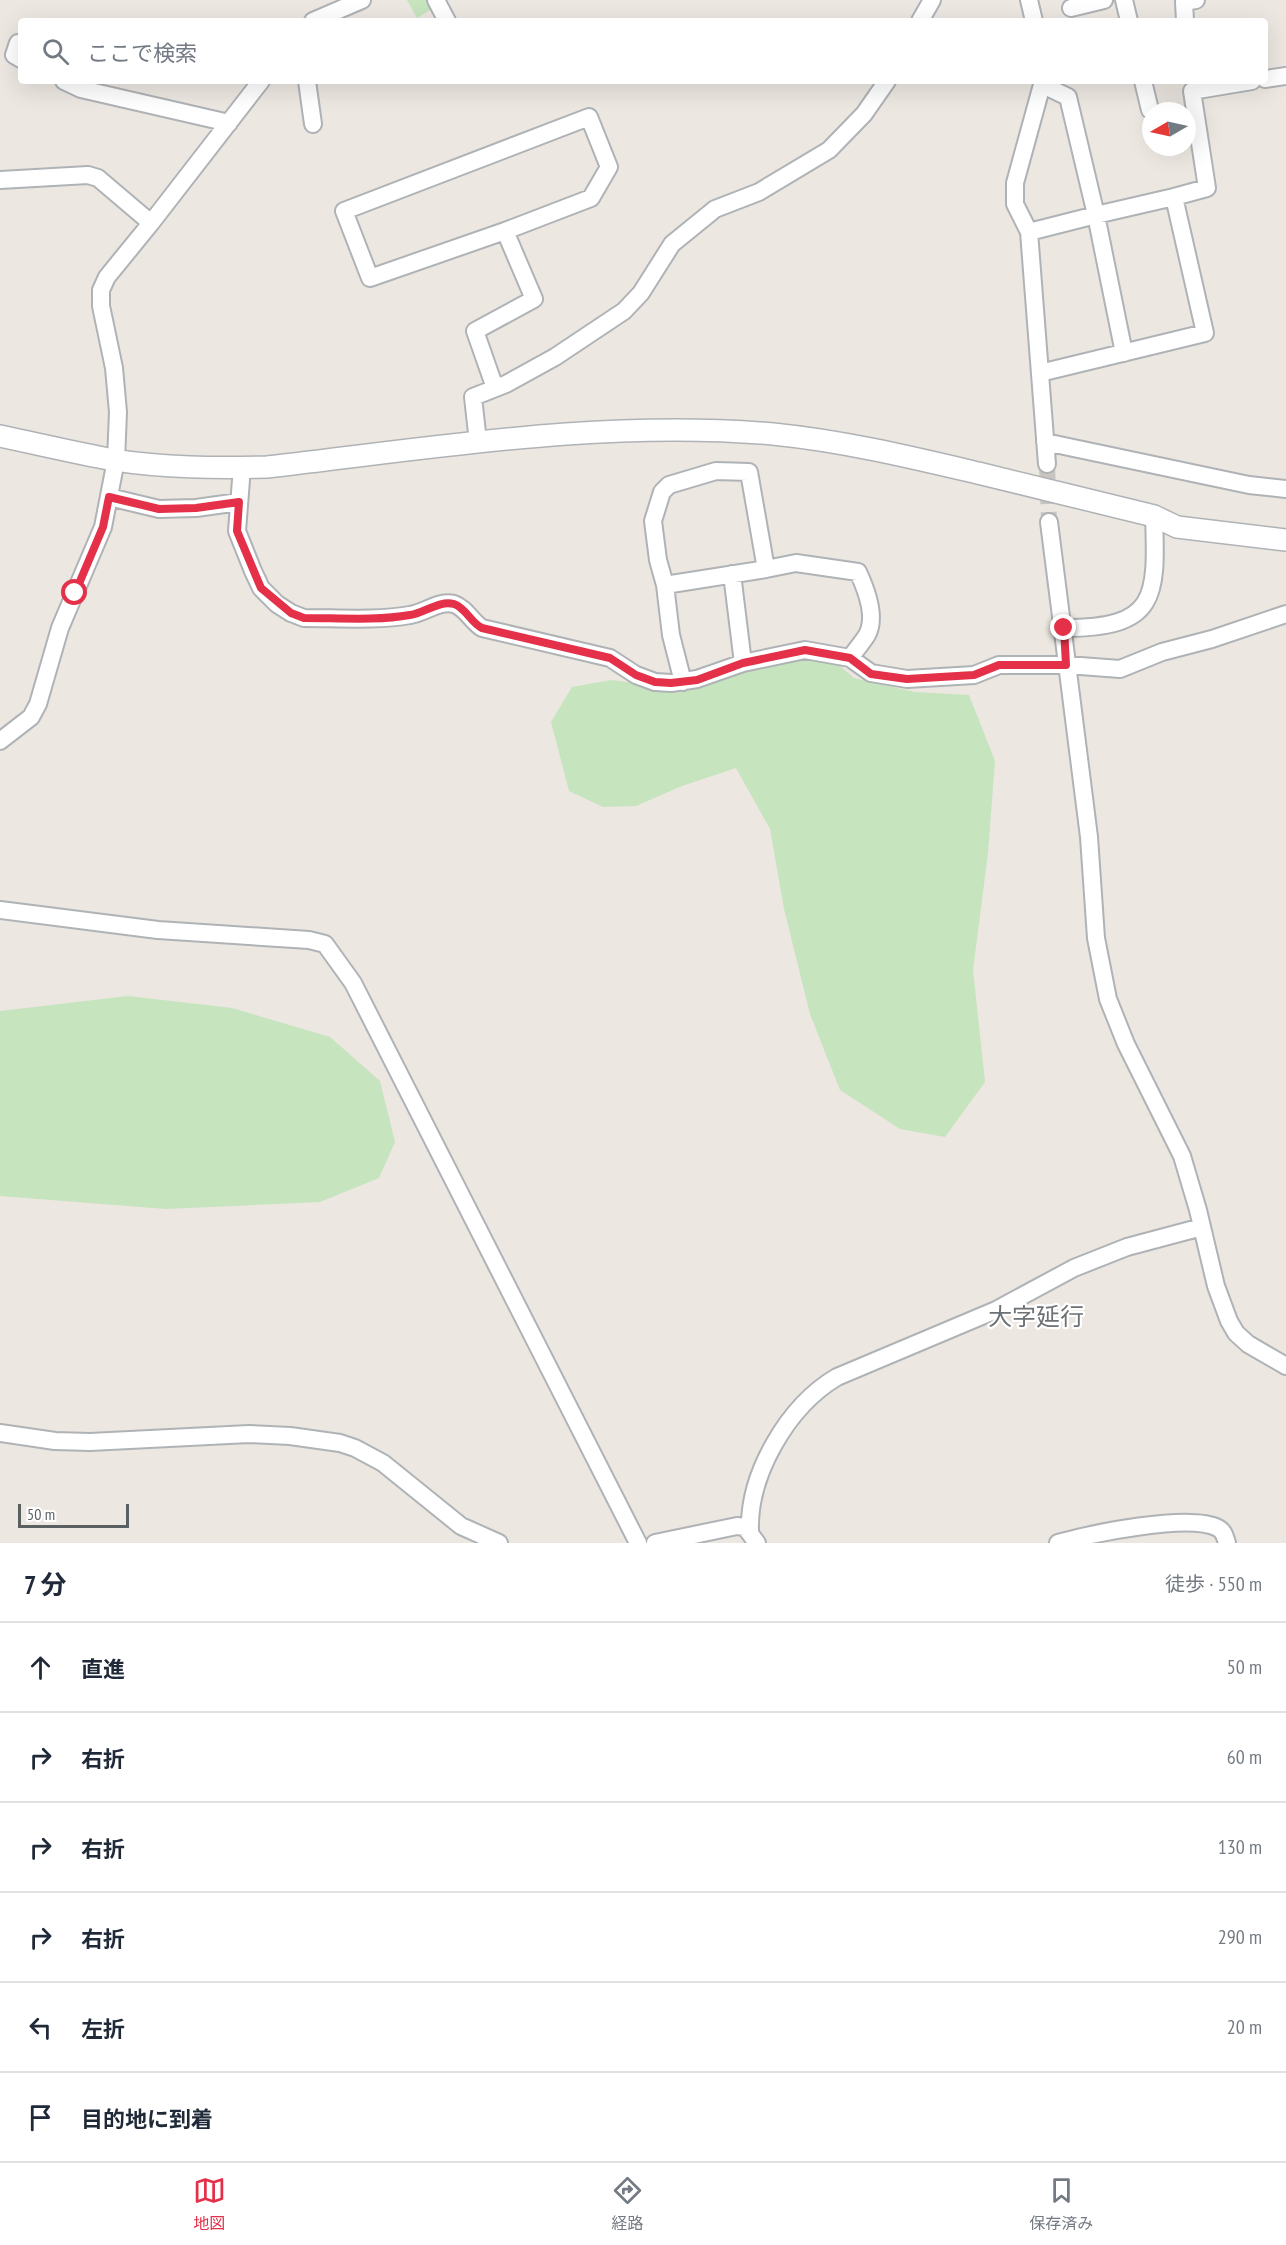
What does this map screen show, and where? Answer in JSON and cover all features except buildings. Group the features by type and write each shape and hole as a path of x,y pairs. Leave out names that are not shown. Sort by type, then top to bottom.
{"street":[{"path":"436,0 445,18"},
{"path":"923,18 932,0"},
{"path":"1029,0 1033,18"},
{"path":"1071,8 1104,0"},
{"path":"1125,0 1128,18"},
{"path":"1185,18 1188,1"},
{"path":"323,18 354,9"},
{"path":"1268,79 1286,76"},
{"path":"70,84 81,89 229,123"},
{"path":"0,741 31,717 38,704 60,628 103,527 116,460 118,412 114,368 101,306 101,290 107,277 259,84"},
{"path":"307,84 313,124"},
{"path":"478,442 473,397 555,357 624,311 641,293 672,244 715,209 759,192 829,150 864,114 884,84"},
{"path":"1043,84 1020,159 1016,183 1016,204 1029,232 1047,464"},
{"path":"1045,84 1068,97 1096,215 1124,353"},
{"path":"1144,84 1148,102"},
{"path":"1029,232 1207,188 1191,86 1215,84"},
{"path":"589,117 609,167 591,198 505,231 370,279 344,211 589,117"},
{"path":"0,180 88,176 98,178 151,223"},
{"path":"1040,373 1204,333 1174,197"},
{"path":"495,388 475,332 534,298 505,231"},
{"path":"0,436 116,460 199,467 267,467 478,442 636,430 716,431 804,438 885,451 1154,516 1177,527 1286,540"},
{"path":"1045,442 1248,485 1286,489"},
{"path":"242,467 237,531 261,588 291,613 304,618 395,618 418,614 445,603 454,604 482,628 610,658 636,675 655,682 697,680 743,663 805,650 850,658 871,674 907,679 974,675 999,665 1066,665 1120,669 1162,652 1212,639 1286,614"},
{"path":"682,682 671,635 665,585 658,560 653,521 662,492 669,485 716,471 749,472 766,568"},
{"path":"109,497 159,509 196,508 239,502"},
{"path":"1154,516 1187,514 1258,525 1286,526"},
{"path":"1064,628 1111,625 1128,619 1141,608 1151,592 1156,567 1154,516"},
{"path":"1049,522 1089,837 1096,938 1108,999 1126,1044 1182,1156 1216,1286 1229,1322 1236,1333 1248,1344 1286,1366"},
{"path":"665,585 796,563 858,572 868,595 870,616 868,633 850,658"},
{"path":"732,574 743,663"},
{"path":"0,910 158,930 309,940 325,944 353,983 638,1543"},
{"path":"753,1537 749,1516 765,1463 778,1436 804,1402 822,1386 837,1377 986,1315 1074,1268 1127,1247 1202,1227"},
{"path":"0,1433 90,1442 249,1434 290,1436 340,1443 383,1463 461,1526 499,1543"},
{"path":"1058,1543 1137,1527 1197,1523 1221,1530 1227,1543"},
{"path":"655,1543 737,1526 746,1527 753,1537"}],"green space":[{"path":"407,0 428,0 434,8 417,18"},
{"path":"817,654 839,665 854,678 915,692 969,695 995,761 988,853 973,970 985,1082 945,1137 900,1129 840,1090 810,1014 784,909 770,829 736,768 682,786 636,806 603,807 569,791 551,722 572,687 611,680 675,688"},
{"path":"128,996 232,1008 330,1037 380,1081 395,1142 379,1178 320,1202 166,1209 0,1196 0,1011"}],"tunnel":[{"path":"1047,464 1049,522"}],"district":[{"name":"大字延行","path":"1036,1316"}],"route":[{"path":"75,593 103,527 109,497 159,509 173,510 239,502 237,531 261,588 277,604 304,618 395,618 418,614 445,603 454,604 482,628 610,658 636,675 655,682 697,680 743,663 805,650 850,658 871,674 907,679 974,675 999,665 1066,665 1064,628"}]}
